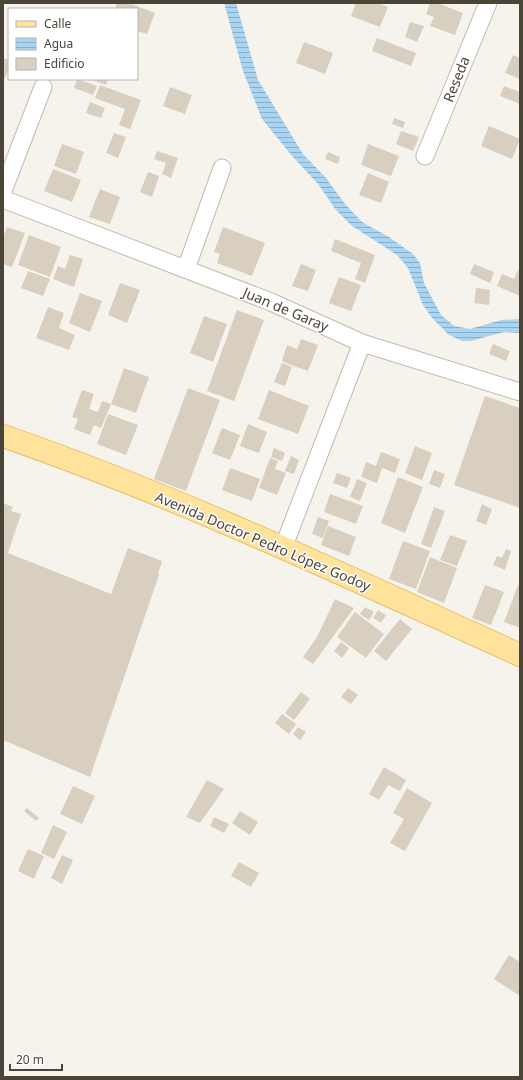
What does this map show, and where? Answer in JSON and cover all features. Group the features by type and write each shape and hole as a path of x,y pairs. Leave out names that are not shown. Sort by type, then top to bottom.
{"main road":[{"name":"Avenida Doctor Pedro López Godoy","path":"3,436 90,468 283,548 520,655"}],"street":[{"name":"Reseda","path":"425,156 488,3"},
{"path":"3,191 43,87"},
{"path":"186,269 222,168"},
{"name":"Juan de Garay","path":"3,199 271,302 362,343 520,392"},
{"path":"283,548 362,343"}],"water":[{"path":"224,3 236,3 258,80 303,154 326,178 345,204 362,222 389,237 413,254 420,263 424,283 441,315 454,326 470,329 501,320 520,319 520,333 504,332 471,341 462,341 449,335 433,319 423,305 408,268 397,255 352,226 336,210 318,184 293,157 262,119 243,71"}],"building":[{"path":"117,3 129,3 155,13 147,34 138,31 138,8 115,8"},
{"path":"356,3 377,3 388,7 380,27 351,16"},
{"path":"430,3 437,3 463,13 455,35 430,26 434,17 426,14"},
{"path":"410,22 424,26 417,42 405,37"},
{"path":"377,38 416,53 411,66 372,51"},
{"path":"304,42 333,53 325,74 296,63"},
{"path":"513,55 520,58 520,79 505,73"},
{"path":"3,58 8,60 8,70 4,80"},
{"path":"77,80 97,86 93,95 74,88"},
{"path":"93,80 108,80 106,85"},
{"path":"100,85 141,100 130,129 119,125 125,109 95,98"},
{"path":"504,86 520,92 520,104 500,96"},
{"path":"170,87 192,95 185,114 163,106"},
{"path":"90,102 105,108 101,118 86,113"},
{"path":"394,118 405,122 403,128 392,124"},
{"path":"489,126 520,139 512,159 481,146"},
{"path":"401,131 419,137 413,151 396,144"},
{"path":"114,133 126,137 118,158 106,153"},
{"path":"62,144 84,152 76,174 54,166"},
{"path":"368,144 399,156 391,176 361,165"},
{"path":"157,151 178,158 171,178 162,174 166,163 154,159"},
{"path":"328,152 340,157 338,164 325,159"},
{"path":"53,169 81,180 72,202 44,191"},
{"path":"148,172 159,176 152,197 140,192"},
{"path":"368,173 389,182 381,203 359,195"},
{"path":"100,189 120,197 110,224 89,217"},
{"path":"7,227 25,233 12,267 3,264 3,238"},
{"path":"223,227 265,243 252,276 217,263 220,254 214,252"},
{"path":"29,235 61,247 50,277 18,265"},
{"path":"335,239 375,255 365,283 355,279 361,263 331,251"},
{"path":"70,255 83,259 74,287 53,279 58,266 65,269"},
{"path":"301,264 316,270 308,291 292,286"},
{"path":"474,264 494,272 490,283 470,274"},
{"path":"518,270 520,271 520,296 497,286 502,274 514,279"},
{"path":"28,271 50,279 43,296 21,288"},
{"path":"339,277 361,285 351,311 329,303"},
{"path":"120,283 140,290 127,323 108,315"},
{"path":"476,288 490,290 489,305 474,303"},
{"path":"80,293 102,301 90,332 69,323"},
{"path":"48,307 64,313 59,328 75,335 69,350 36,338"},
{"path":"237,310 264,320 234,401 207,391"},
{"path":"204,316 227,324 213,362 190,353"},
{"path":"301,339 318,345 308,371 291,365"},
{"path":"493,344 510,351 506,361 489,354"},
{"path":"287,345 297,349 291,365 282,361"},
{"path":"282,363 292,367 285,386 274,382"},
{"path":"124,368 149,377 136,413 111,404"},
{"path":"188,388 220,400 186,491 154,479"},
{"path":"82,390 94,394 89,409 98,412 102,401 111,404 101,428 94,425 90,435 74,429 78,419 72,417"},
{"path":"269,390 309,406 298,434 258,419"},
{"path":"485,396 520,408 520,508 454,485"},
{"path":"108,414 138,425 126,455 97,444"},
{"path":"248,424 267,432 259,453 240,446"},
{"path":"222,428 240,435 230,460 212,453"},
{"path":"415,446 432,453 422,480 405,473"},
{"path":"274,448 285,453 282,461 271,457"},
{"path":"381,452 400,459 395,473 382,468 377,483 361,477 366,462 376,466"},
{"path":"291,456 299,460 294,474 285,471"},
{"path":"270,458 278,461 275,469 286,473 277,495 259,488"},
{"path":"230,468 260,479 252,501 222,490"},
{"path":"434,470 445,474 440,488 429,484"},
{"path":"337,473 351,478 347,488 333,483"},
{"path":"398,477 423,487 405,533 381,523"},
{"path":"357,479 367,483 360,501 350,497"},
{"path":"330,494 363,506 356,524 324,512"},
{"path":"3,503 13,507 11,511 21,514 8,553 111,594 128,548 162,561 159,575 90,777 3,740"},
{"path":"482,504 492,509 486,525 476,521"},
{"path":"434,507 445,511 431,548 421,544"},
{"path":"318,517 329,521 323,538 312,534"},
{"path":"328,526 356,537 349,556 321,545"},
{"path":"450,535 467,541 457,566 440,560"},
{"path":"403,541 430,551 416,589 389,579"},
{"path":"506,549 511,551 505,570 493,565 497,556 502,558"},
{"path":"430,557 457,568 444,603 417,592"},
{"path":"485,585 504,592 491,625 472,618"},
{"path":"518,585 520,586 520,628 504,622"},
{"path":"335,599 354,608 313,664 303,657 317,637"},
{"path":"365,607 374,612 369,620 360,614"},
{"path":"378,610 386,615 381,623 373,618"},
{"path":"355,612 384,634 366,658 337,637"},
{"path":"400,619 412,629 386,661 374,651"},
{"path":"341,642 349,648 342,658 334,651"},
{"path":"348,688 358,695 351,704 341,697"},
{"path":"301,692 310,699 294,720 285,713"},
{"path":"282,714 296,724 289,734 275,723"},
{"path":"298,727 306,732 300,740 293,734"},
{"path":"384,767 406,780 400,791 388,785 379,800 369,794"},
{"path":"207,780 224,789 200,823 186,817"},
{"path":"73,786 95,796 82,824 60,814"},
{"path":"407,788 432,803 405,851 390,843 404,819 393,813"},
{"path":"27,808 39,818 36,821 24,811"},
{"path":"240,811 258,822 250,835 232,823"},
{"path":"214,817 229,824 224,833 210,826"},
{"path":"53,825 67,832 54,859 41,853"},
{"path":"28,849 44,856 34,879 18,871"},
{"path":"62,855 73,860 62,884 51,878"},
{"path":"239,862 259,873 251,887 231,876"},
{"path":"509,955 520,962 520,996 494,979"}]}
